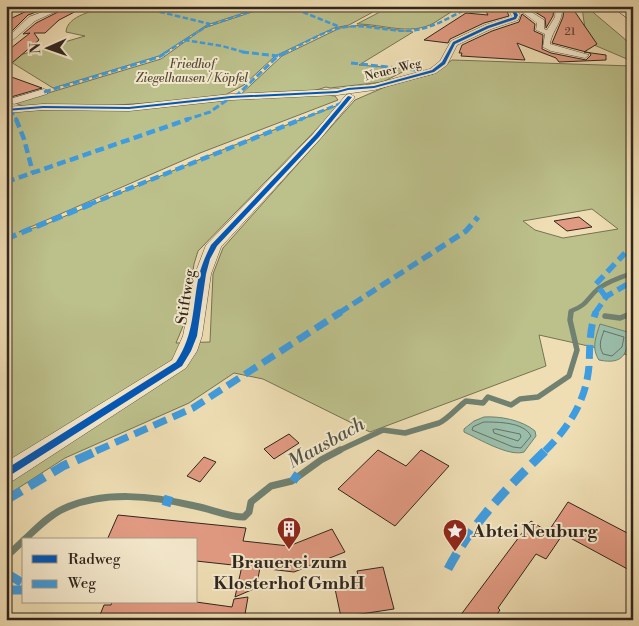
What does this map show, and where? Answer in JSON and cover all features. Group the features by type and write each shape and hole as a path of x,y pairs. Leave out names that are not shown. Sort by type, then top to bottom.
{"street":[{"path":"6,44 32,19 65,6"},
{"name":"Neuer Weg","path":"362,90 435,70 447,60 454,43 488,27 515,18 516,15 510,6"},
{"path":"517,6 538,18 541,22 540,30 549,33"},
{"path":"559,6 560,17 549,33 546,42 548,47 585,55"},
{"path":"614,6 633,20"},
{"path":"8,106 124,108 235,96 336,92 351,89 362,90"},
{"name":"Stiftweg","path":"6,474 179,364 187,355 193,338 203,272 208,255 214,245 317,136 350,97 361,94 362,90"},
{"path":"8,106 44,92"},
{"path":"336,92 350,97"}],"green space":[{"path":"108,6 265,6 207,25 159,56 53,88 6,59 85,36 66,32 71,21 82,14"},
{"name":"Friedhof Ziegelhausen / Köpfel","path":"270,6 384,6 349,25 334,28 275,56 244,85 225,95 138,106 23,106 15,103 161,59 204,28"},
{"path":"391,6 446,6 454,10 434,23 416,29 357,24"},
{"path":"582,8 588,8 633,46 633,356 539,335 546,366 370,432 263,379 234,373 189,403 65,458 6,496 6,112 227,98 335,96 338,100 200,153 19,232 44,225 227,148 341,104 198,251 194,264 186,319 176,343 210,342 213,274 223,248 355,100 392,84 433,74 452,60 632,66 627,59 587,42","holes":["592,209 618,229 563,238 535,230 523,221"]},
{"path":"362,25 413,32 359,65 408,69 383,82 326,87 310,92 239,96 282,56 340,28"}],"water":[{"path":"600,324 631,333 625,352 619,359 614,361 599,360 595,351 595,342"},
{"path":"484,417 497,417 517,421 530,427 535,431 536,436 524,452 518,453 502,450 464,432 464,429 474,421"}],"building":[{"path":"37,6 52,6 28,15 9,34 6,34 6,21"},
{"path":"70,6 86,6 59,20 45,33 34,33 39,40 6,68 6,52 30,33 23,34 36,23"},
{"path":"483,6 505,7 509,16 484,23 450,39 448,43 424,40 466,13 488,15"},
{"path":"527,7 554,8 553,16 546,28 545,18"},
{"path":"564,8 573,9 597,44 585,52 552,43 563,17"},
{"path":"522,14 535,24 534,31 543,35 542,49 551,53 586,60 591,55 590,53 606,55 606,60 559,62 556,58 517,43 525,60 461,56 462,53 459,53 462,45 492,31 519,22"},
{"path":"6,75 42,88 11,97 6,94"},
{"path":"579,217 592,227 567,231 554,221"},
{"path":"289,434 299,443 274,459 264,449"},
{"path":"378,450 406,466 421,450 449,466 395,526 338,489"},
{"path":"204,457 216,462 200,482 187,476"},
{"path":"568,502 633,536 633,572 563,534 546,559 536,554 498,608 500,610 493,620 457,620 531,521 548,532"},
{"path":"118,515 246,528 243,541 289,546 332,529 345,552 294,572 260,568 256,588 235,597 242,566 198,561 198,538 108,538"},
{"path":"383,567 394,609 341,617 334,584 359,580 357,571"},
{"path":"248,597 244,620 98,620 104,605 198,604 198,602 232,607 234,599"}],"waterway":[{"name":"Mausbach","path":"571,312 584,304 599,288 615,279 633,273"},
{"name":"Mausbach","path":"339,451 383,430 405,433 439,423 466,401 483,403 488,397 511,405 520,399 538,397 569,376 577,350 570,320 571,312"},
{"path":"605,316 620,318 633,313"},
{"name":"Mausbach","path":"26,538 47,519 63,509 95,499 112,497 146,498 179,502 232,516 244,517 249,512 251,502 271,486 292,481 321,460 339,451"},
{"name":"Mausbach","path":"6,557 22,542"}],"marked path":[{"path":"136,6 210,24"},
{"path":"44,92 159,57 207,26 268,6"},
{"path":"288,6 340,27"},
{"path":"380,6 384,8"},
{"path":"235,97 278,56 338,28 364,25 396,30 415,30 435,25 462,11 464,7"},
{"path":"184,40 222,46 246,53 278,56"},
{"path":"351,63 424,71"},
{"path":"6,182 210,112 230,98"},
{"path":"6,239 209,155 342,103"},
{"path":"10,109 18,121 33,173"},
{"path":"6,500 63,466 193,408 466,231 478,217"},
{"path":"606,297 596,284 625,253"},
{"path":"448,569 456,553 477,524 572,421 581,402 587,381 591,328 595,313 607,296 633,281"},
{"path":"292,475 299,480"},
{"path":"166,506 169,496"},
{"path":"6,573 22,583"},
{"path":"6,590 22,590"}],"cycle path":[{"path":"6,110 43,107 129,108 231,97 337,92 374,87 433,71 444,63 454,43 488,27 515,18 516,15 510,6"},
{"path":"6,474 179,364 193,336 203,274 207,259 214,245 317,136 350,97"}],"place":[{"name":"Brauerei zum Klosterhof GmbH","path":"289,550"},
{"name":"Abtei Neuburg","path":"455,552"}]}
